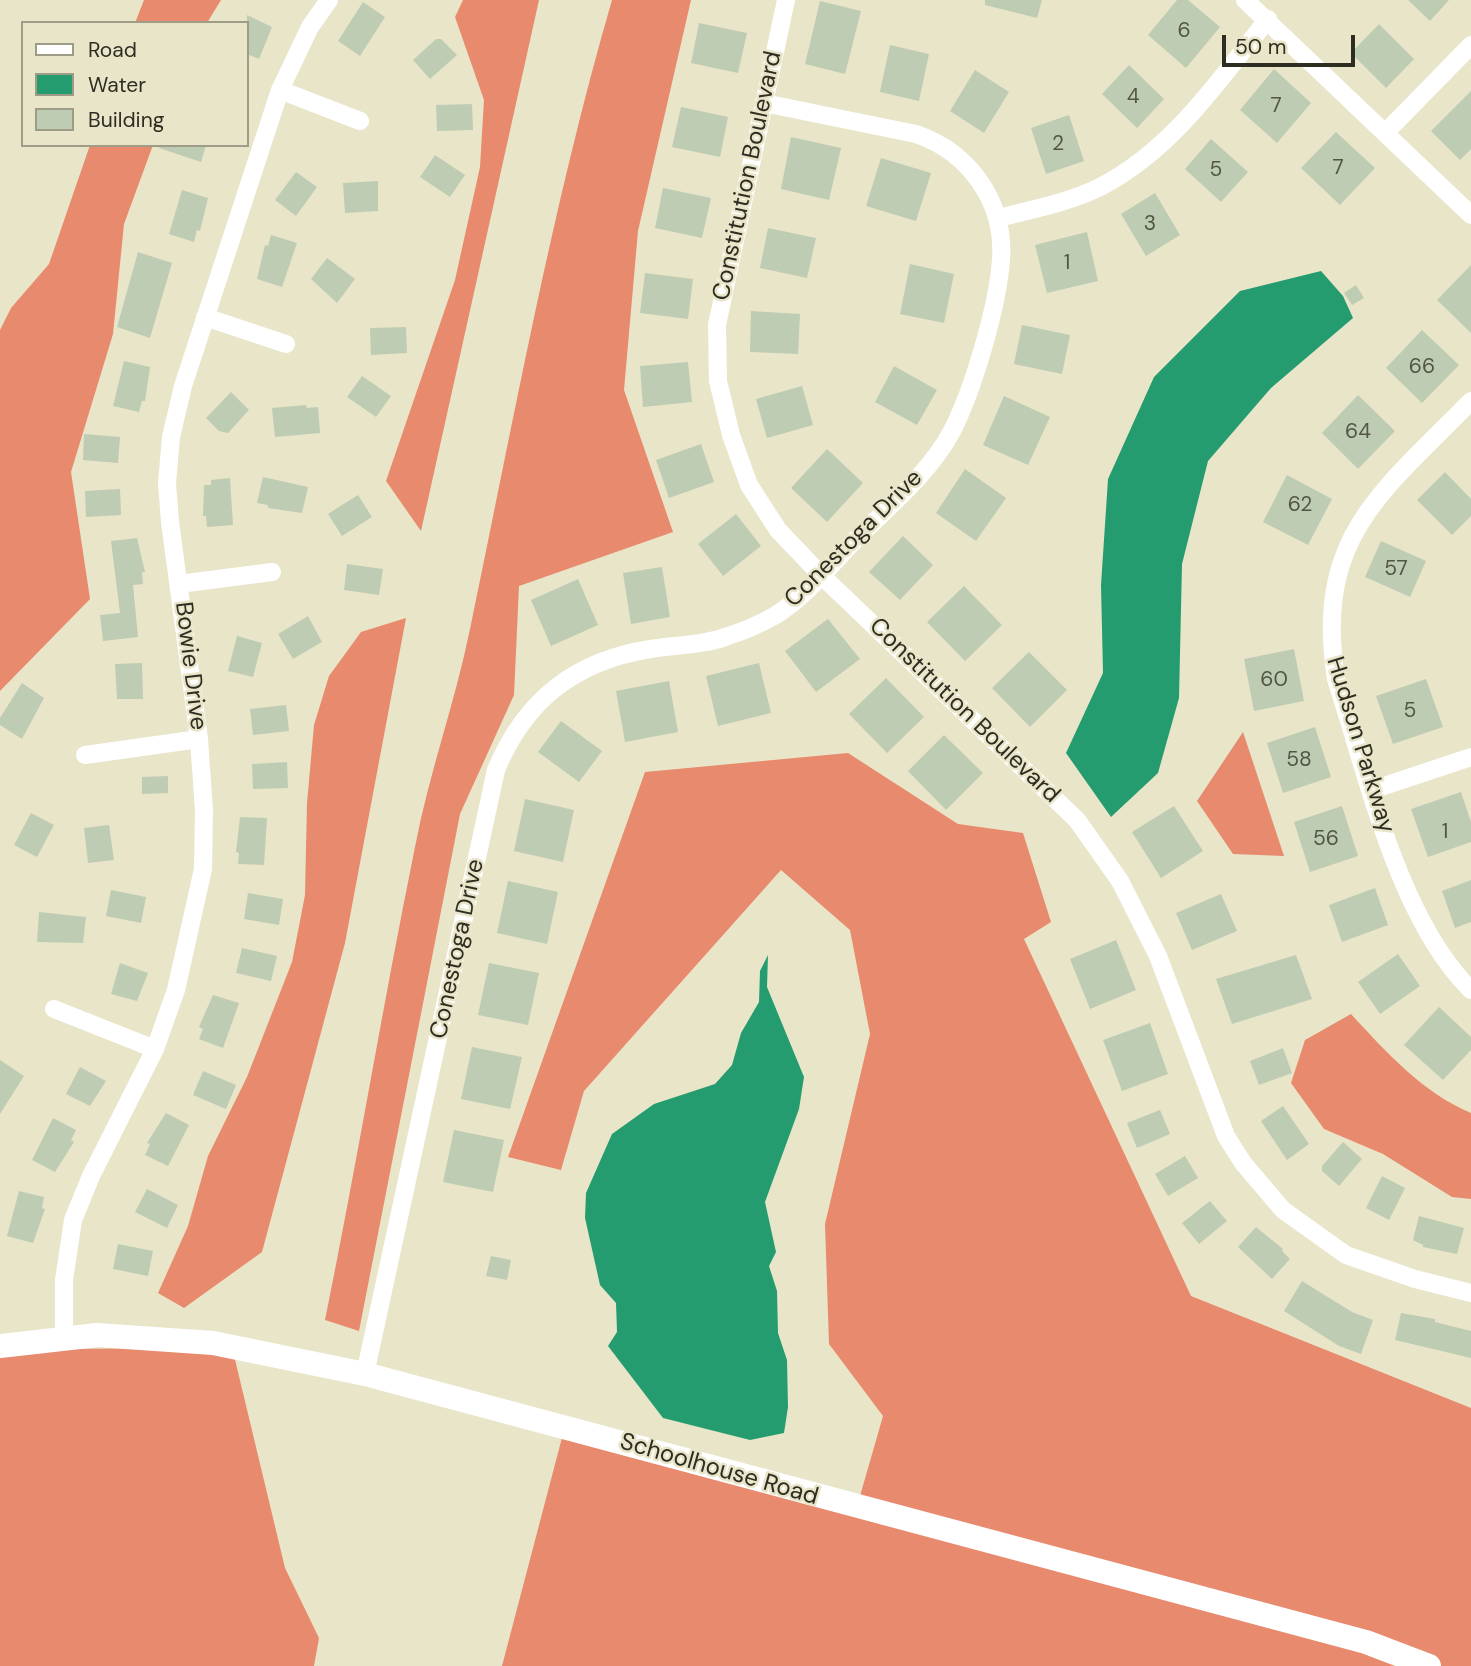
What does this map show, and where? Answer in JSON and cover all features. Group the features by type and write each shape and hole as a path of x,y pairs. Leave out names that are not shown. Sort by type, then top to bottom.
{"street":[{"name":"Bowie Drive","path":"64,1337 64,1280 73,1220 91,1176 155,1049 176,990 203,869 204,811 199,739 167,483 171,437 183,386 280,90 310,27 329,0"},
{"name":"Constitution Boulevard","path":"786,0 717,325 718,381 731,435 749,485 778,530 821,575 1036,778 1083,828 1119,881 1158,956 1226,1136 1243,1163 1283,1210 1346,1255 1415,1279 1471,1293"},
{"path":"1245,0 1471,215"},
{"path":"999,218 1099,188 1129,171 1157,149 1187,119 1268,19"},
{"path":"1386,132 1471,45"},
{"path":"280,90 360,121"},
{"name":"Conestoga Drive","path":"365,1374 489,800 505,749 517,728 545,697 587,666 610,657 726,637 777,614 821,575 932,461 951,433 971,387 993,301 1002,242 999,218 986,190 972,171 938,141 764,103"},
{"path":"205,317 286,344"},
{"name":"Hudson Parkway","path":"1471,401 1385,488 1363,516 1345,549 1336,574 1330,630 1336,679 1416,913 1442,956 1471,990"},
{"path":"179,584 272,572"},
{"path":"85,755 199,739"},
{"path":"1372,790 1471,757"},
{"path":"54,1009 155,1049"},
{"name":"Schoolhouse Road","path":"0,1346 97,1335 213,1343 365,1374 1366,1642 1429,1666"}],"shaded area":[{"path":"144,0 221,0 208,21 136,21"},
{"path":"463,0 539,0 421,531 386,481 455,280 480,167 484,100 455,17"},
{"path":"612,0 691,0 638,231 624,390 673,532 519,586 514,695 460,814 359,1331 325,1320 392,965 421,819 470,629 552,234"},
{"path":"89,147 152,147 124,224 113,334 71,472 90,599 0,691 0,330 11,308 49,264"},
{"path":"406,618 345,943 262,1252 184,1308 158,1293 188,1226 208,1156 247,1077 292,962 305,895 307,803 314,725 329,676 361,632"},
{"path":"1243,732 1284,856 1233,854 1197,801"},
{"path":"848,753 958,824 1023,833 1051,922 1024,939 1191,1296 1471,1408 1471,1666 502,1666 564,1430 858,1503 883,1416 829,1344 825,1224 870,1034 850,930 781,870 584,1091 561,1170 508,1157 645,772"},
{"path":"1351,1014 1421,1083 1453,1105 1471,1113 1471,1199 1452,1197 1383,1154 1324,1129 1291,1083 1305,1040"},
{"path":"232,1347 285,1568 319,1638 314,1666 0,1666 0,1350"}],"water":[{"path":"1321,271 1343,296 1353,318 1271,388 1208,461 1182,564 1179,698 1158,773 1111,817 1066,753 1103,673 1101,585 1108,479 1154,377 1240,291"},
{"path":"768,955 767,987 804,1077 799,1109 765,1202 776,1252 769,1266 777,1291 778,1333 787,1360 788,1407 784,1433 750,1440 663,1418 608,1346 617,1332 616,1303 600,1285 585,1218 586,1193 612,1134 654,1104 715,1084 732,1065 741,1033 759,1002 760,971"}],"building":[{"path":"985,0 1042,0 1037,18 985,5"},
{"path":"1177,0 1188,0 1220,27 1186,68 1148,35"},
{"path":"1408,0 1449,0 1430,21"},
{"path":"820,1 861,11 845,74 805,64"},
{"path":"363,2 385,17 360,56 338,41"},
{"path":"247,15 272,27 259,59 248,54"},
{"path":"699,23 747,33 738,73 691,63"},
{"path":"1379,24 1414,59 1386,88 1351,53"},
{"path":"436,39 441,39 457,55 430,79 413,60"},
{"path":"890,45 929,54 919,101 880,92"},
{"path":"1129,65 1164,99 1137,128 1102,94"},
{"path":"1274,69 1311,103 1277,143 1240,110"},
{"path":"975,70 1009,92 984,133 950,111"},
{"path":"1471,91 1471,149 1460,160 1431,131"},
{"path":"472,104 473,130 437,131 436,105"},
{"path":"681,107 728,117 720,157 672,147"},
{"path":"1069,115 1084,161 1046,174 1031,128"},
{"path":"1336,132 1375,168 1340,205 1301,168"},
{"path":"791,137 841,148 829,200 781,189"},
{"path":"1211,139 1248,172 1221,202 1185,169"},
{"path":"159,147 205,147 201,162"},
{"path":"435,155 465,175 450,197 420,177"},
{"path":"881,158 931,173 916,221 866,206"},
{"path":"296,172 317,187 296,216 275,200"},
{"path":"378,181 378,211 345,213 343,183"},
{"path":"663,188 711,198 702,238 655,228"},
{"path":"182,190 208,198 200,231 197,230 194,242 169,234"},
{"path":"1155,193 1180,235 1146,256 1121,214"},
{"path":"768,228 816,238 807,278 760,268"},
{"path":"1087,232 1098,281 1047,293 1035,245"},
{"path":"271,235 297,243 282,287 257,279 265,245 268,246"},
{"path":"138,252 172,263 150,338 117,327"},
{"path":"327,258 355,279 337,303 311,279"},
{"path":"910,264 954,274 944,323 900,314"},
{"path":"1471,265 1471,333 1437,300"},
{"path":"645,273 693,279 688,319 640,313"},
{"path":"1356,285 1364,298 1352,305 1344,293"},
{"path":"751,311 800,314 798,354 750,352"},
{"path":"1022,325 1070,335 1062,374 1014,364"},
{"path":"406,327 407,353 371,355 370,328"},
{"path":"1422,330 1459,365 1422,403 1386,368"},
{"path":"124,361 150,367 145,401 142,401 139,412 113,406"},
{"path":"688,362 692,402 643,407 640,366"},
{"path":"894,366 937,390 917,425 875,402"},
{"path":"362,376 391,396 376,417 347,397"},
{"path":"802,386 813,425 767,438 756,399"},
{"path":"231,392 249,410 228,433 219,431 206,418"},
{"path":"1358,395 1395,431 1358,469 1322,433"},
{"path":"1004,396 1050,417 1028,465 983,445"},
{"path":"306,405 307,408 318,407 320,433 275,437 272,408"},
{"path":"84,434 120,437 118,463 83,460"},
{"path":"701,444 714,482 669,498 656,460"},
{"path":"827,449 863,483 827,522 791,488"},
{"path":"965,469 1006,498 976,541 936,513"},
{"path":"1445,472 1471,499 1471,516 1452,535 1417,500"},
{"path":"1287,475 1332,499 1308,545 1263,522"},
{"path":"263,477 308,487 302,513 268,508 268,505 257,503"},
{"path":"230,478 233,525 207,527 206,516 203,516 204,485 211,485 211,480"},
{"path":"120,489 121,515 86,517 85,491"},
{"path":"358,495 372,517 342,536 328,514"},
{"path":"736,514 761,546 723,576 698,544"},
{"path":"903,536 933,565 900,600 869,572"},
{"path":"137,538 145,572 142,572 143,584 133,585 138,637 103,641 100,615 120,613 111,541"},
{"path":"1381,541 1426,561 1410,597 1365,577"},
{"path":"347,564 383,569 379,595 344,590"},
{"path":"662,567 670,617 631,624 623,573"},
{"path":"578,579 598,625 551,646 531,600"},
{"path":"964,586 1002,625 965,661 927,622"},
{"path":"308,616 322,642 293,659 278,634"},
{"path":"828,619 860,659 816,692 785,651"},
{"path":"237,636 262,643 253,677 228,671"},
{"path":"1294,649 1304,701 1254,711 1244,659"},
{"path":"1029,652 1067,690 1030,727 992,688"},
{"path":"142,663 143,699 117,699 115,664"},
{"path":"759,663 771,713 718,726 706,676"},
{"path":"886,678 924,717 887,753 849,714"},
{"path":"1426,679 1443,727 1393,744 1376,696"},
{"path":"669,681 678,732 625,742 616,691"},
{"path":"22,683 44,698 22,739 0,725 0,718"},
{"path":"286,705 289,731 253,735 250,709"},
{"path":"561,721 602,751 579,782 538,752"},
{"path":"1315,727 1331,777 1283,793 1267,743"},
{"path":"944,735 983,773 946,810 908,771"},
{"path":"287,762 288,788 253,789 252,764"},
{"path":"168,776 168,793 142,794 142,777"},
{"path":"1461,792 1471,822 1471,842 1428,857 1411,809"},
{"path":"525,799 574,810 563,862 514,851"},
{"path":"1174,806 1203,851 1161,878 1132,832"},
{"path":"1342,806 1358,856 1310,872 1294,822"},
{"path":"31,813 54,825 37,857 14,845"},
{"path":"240,817 267,818 264,865 238,864 239,853 236,852"},
{"path":"109,825 114,860 88,863 84,828"},
{"path":"1471,880 1471,922 1455,928 1442,891"},
{"path":"508,881 558,892 547,944 497,933"},
{"path":"1375,888 1388,925 1342,942 1329,905"},
{"path":"111,890 146,897 141,923 106,916"},
{"path":"248,893 283,899 279,925 244,919"},
{"path":"1221,894 1237,931 1192,950 1176,913"},
{"path":"39,912 86,917 83,943 37,942"},
{"path":"1116,940 1136,990 1090,1009 1070,959"},
{"path":"242,948 277,956 271,981 236,973"},
{"path":"1398,954 1420,986 1380,1014 1358,982"},
{"path":"1296,955 1312,999 1232,1024 1216,979"},
{"path":"120,963 148,973 137,1001 111,994"},
{"path":"489,963 539,973 528,1025 478,1015"},
{"path":"213,995 239,1003 223,1048 199,1039 203,1029 199,1027"},
{"path":"1439,1007 1471,1037 1471,1050 1443,1080 1404,1045"},
{"path":"1150,1023 1168,1074 1122,1091 1103,1040"},
{"path":"472,1047 522,1057 510,1109 461,1099"},
{"path":"1283,1048 1292,1073 1259,1085 1250,1061"},
{"path":"0,1060 24,1076 0,1114"},
{"path":"80,1067 106,1081 90,1106 66,1094"},
{"path":"203,1071 236,1085 226,1109 193,1095"},
{"path":"1283,1106 1309,1144 1287,1160 1261,1121"},
{"path":"1160,1110 1170,1134 1137,1148 1127,1123"},
{"path":"166,1113 189,1125 168,1166 145,1155 150,1144 147,1143"},
{"path":"53,1118 76,1130 71,1140 74,1142 55,1172 32,1160"},
{"path":"454,1130 504,1140 493,1192 443,1182"},
{"path":"1343,1142 1362,1159 1339,1186 1322,1171 1322,1166"},
{"path":"1185,1156 1198,1178 1168,1196 1155,1174"},
{"path":"1382,1176 1405,1188 1389,1220 1366,1208"},
{"path":"147,1189 178,1205 167,1228 135,1212"},
{"path":"19,1191 44,1197 42,1208 45,1209 33,1243 7,1236"},
{"path":"1210,1201 1227,1221 1199,1244 1182,1223"},
{"path":"1419,1216 1464,1228 1457,1254 1423,1247 1413,1240"},
{"path":"1256,1227 1283,1249 1290,1259 1272,1279 1238,1247"},
{"path":"118,1244 153,1251 148,1276 113,1269"},
{"path":"491,1256 511,1260 507,1280 486,1276"},
{"path":"1302,1281 1352,1312 1373,1320 1361,1354 1339,1346 1284,1311"},
{"path":"1401,1313 1435,1319 1435,1322 1471,1331 1471,1358 1395,1340"}]}
